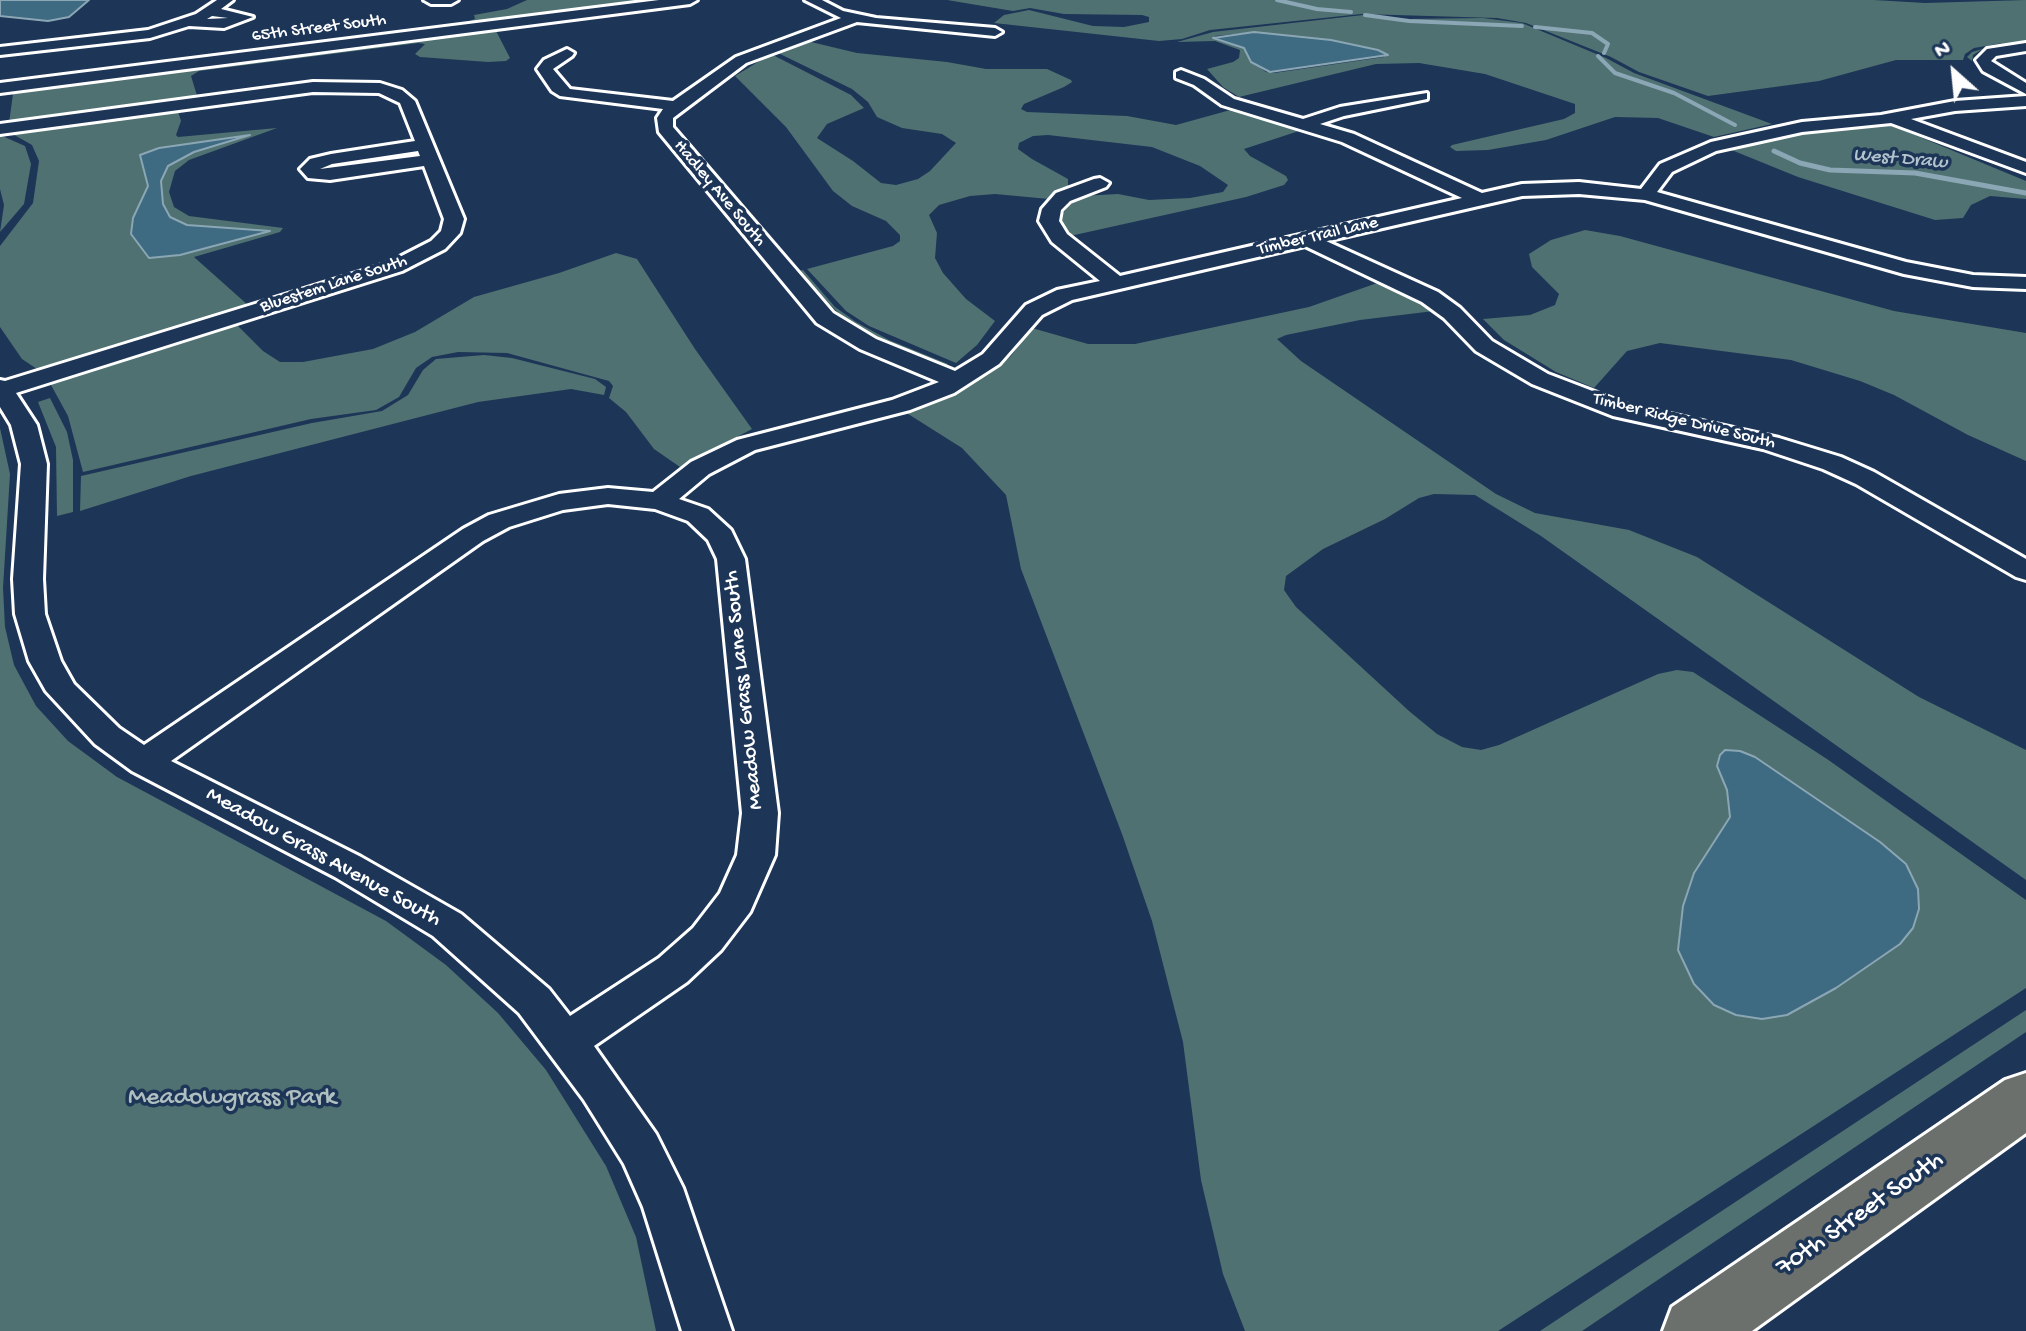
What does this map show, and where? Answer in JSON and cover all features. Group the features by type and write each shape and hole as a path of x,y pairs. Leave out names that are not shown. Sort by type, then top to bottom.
{"main road":[{"name":"70th Street South","path":"1696,1331 2026,1099"}],"street":[{"path":"0,51 127,39 187,22 212,12 226,0"},
{"path":"431,0 451,0"},
{"name":"65th Street South","path":"0,88 690,0"},
{"path":"812,0 829,10 855,18 898,25 995,32"},
{"path":"187,22 220,24 246,17 212,12"},
{"name":"Hadley Ave South","path":"855,18 753,54 676,106 665,118 667,132 821,315 856,338 958,381"},
{"path":"2026,47 1992,52 1983,61 1988,68 2026,89"},
{"path":"567,53 549,63 545,69 558,88 566,93 676,106"},
{"path":"1181,75 1199,82 1228,102 1305,124 1374,149 1479,199"},
{"name":"Bluestem Lane South","path":"0,129 300,89 354,86 391,91 405,99 454,223 448,236 420,257 1,389"},
{"path":"1305,124 1340,112 1421,96"},
{"path":"1646,195 1666,168 1711,147 1795,128 1892,118 1955,106 2026,101"},
{"path":"1892,118 2026,168"},
{"path":"428,152 330,175 314,174 309,169 316,163 331,159 428,152"},
{"path":"1100,183 1063,197 1052,209 1049,221 1059,238 1115,282"},
{"name":"Timber Trail Lane","path":"659,501 700,468 746,445 901,405 958,381 991,359 1018,325 1041,306 1065,295 1479,199 1557,188 1646,195 1904,268 1973,281 2026,283"},
{"name":"Timber Ridge Drive South","path":"1308,240 1430,297 1452,313 1484,346 1540,379 1622,411 1770,443 1832,463 1865,478 2026,571"},
{"name":"Meadow Grass Avenue South","path":"1,389 26,431 34,464 28,579 30,614 36,641 50,672 72,704 107,736 144,762 348,867 447,925 534,1001 618,1112 653,1175 707,1331"},
{"name":"Meadow Grass Lane South","path":"144,762 490,526 534,508 571,499 620,496 659,501 686,509 707,522 721,536 729,552 760,813 758,847 744,887 725,919 707,939 673,970 567,1041"}],"green space":[{"path":"527,0 675,0 472,26 467,22 475,19 474,15 507,9"},
{"path":"947,0 1874,0 1925,3 2026,0 2026,44 1981,50 1973,55 1972,61 1967,57 1972,52 2003,43 1974,48 1965,54 1963,60 1896,60 1819,81 1708,96 1639,72 1611,57 1526,23 1497,18 1361,14 1210,30 1182,39 1159,41 994,23 1004,15 1029,10 1093,26 1124,27 1149,22 1149,17 1142,15 1064,14 1030,8 1013,11"},
{"path":"1363,15 1405,19 1483,18 1522,23 1634,73 1772,124 1714,137 1658,118 1615,117 1546,140 1488,150 1456,151 1450,147 1452,145 1564,119 1575,113 1575,104 1485,74 1419,63 1376,64 1239,97 1223,87 1207,69 1233,62 1239,58 1240,50 1215,41 1177,42 1213,32","holes":["1254,32 1378,50 1384,57 1274,73 1266,72 1250,61 1244,48 1216,40 1215,36"]},
{"path":"494,27 510,58 506,61 420,57 415,54 425,44 418,43 199,71 191,76 198,99 9,123 13,94 5,94 13,91"},
{"path":"807,41 857,53 986,69 1047,69 1071,80 1064,87 1024,104 1021,109 1027,112 1127,116 1176,125 1234,109 1305,129 1244,149 1250,156 1286,176 1288,180 1284,185 1246,197 1070,236 1062,225 1062,215 1069,204 1081,196 1118,194 1149,200 1190,198 1223,192 1228,185 1200,166 1152,147 1048,135 1033,136 1019,143 1018,149 1068,179 1068,188 1049,199 995,194 970,196 939,205 929,215 937,233 935,258 943,273 966,299 995,321 977,345 956,363 869,326 846,311 807,269 893,246 900,241 900,235 886,221 852,206 833,191 786,127 735,76 771,54 851,95 864,108 827,124 817,138 881,183 896,185 918,179 930,171 956,143 942,134 902,128 877,117 868,102 852,89 776,52"},
{"path":"177,108 181,121 178,137 277,128 189,160 175,171 169,192 174,207 189,216 283,228 280,232 194,257 249,306 44,370 37,369 22,359 0,327 0,246 33,203 39,161 32,145 9,132"},
{"path":"1886,123 2026,181 2026,199 1990,196 1971,205 1963,218 1935,220 1798,177 1729,149 1812,131"},
{"path":"0,135 25,146 31,164 24,204 0,232 4,205 0,189"},
{"path":"1585,230 1620,236 1894,311 2026,333 2026,461 1968,435 1894,395 1791,360 1660,343 1627,351 1594,388 1556,372 1504,340 1483,319 1530,315 1555,305 1559,294 1532,267 1529,254 1551,240"},
{"path":"616,253 637,259 752,429 680,467 654,449 626,412 609,398 613,386 609,381 507,353 458,352 432,357 416,368 399,397 376,410 311,419 83,472 68,416 51,385 53,381 236,324 263,351 280,362 303,362 373,349 415,332 474,297"},
{"path":"803,270 835,307 856,322 889,340 948,364 945,367 846,321 798,271"},
{"path":"1380,282 1415,298 1434,311 1360,320 1277,339 1301,361 1496,494 1535,513 1629,530 1697,557 1919,697 2026,750 2026,880 1541,536 1475,495 1434,494 1419,498 1385,519 1323,549 1286,576 1284,590 1296,607 1409,711 1437,734 1462,747 1481,750 1499,745 1658,674 1677,670 1693,672 1827,759 2026,900 2026,988 1498,1331 1245,1331 1223,1274 1201,1180 1183,1042 1152,921 1021,569 1006,495 962,448 905,412 948,397 993,371 1011,356 1032,328 1088,344 1135,344 1309,307"},
{"path":"484,355 512,358 595,379 606,387 604,395 571,389 478,402 191,476 80,511 81,476 312,423 382,411 408,395 423,370 436,359"},
{"path":"50,398 67,432 73,460 73,512 57,516 56,447 38,402"},
{"name":"Meadowgrass Park","path":"0,428 10,474 3,588 5,627 14,665 36,706 68,741 117,777 386,921 446,965 498,1013 546,1070 606,1166 636,1237 656,1331 0,1331"},
{"path":"2026,1010 2026,1032 1582,1331 1540,1331"}],"water":[{"path":"0,0 89,0 69,17 48,21 0,16"},
{"path":"1254,32 1331,40 1388,55 1270,72 1251,62 1244,48 1213,38"},
{"path":"250,135 194,152 168,166 161,181 163,204 170,217 187,225 270,231 180,255 149,258 131,234 133,218 148,186 140,155 159,148"},
{"path":"1725,750 1740,751 1755,757 1880,842 1906,864 1918,889 1919,909 1913,928 1900,944 1836,988 1787,1015 1762,1019 1736,1015 1714,1005 1694,984 1678,950 1683,906 1694,873 1730,817 1727,790 1717,766"}],"waterway":[{"name":"West Draw","path":"1277,0 1317,9 1351,12"},
{"name":"West Draw","path":"1365,15 1409,21 1522,26"},
{"name":"West Draw","path":"1535,27 1592,33 1608,44 1604,53"},
{"name":"West Draw","path":"1598,56 1615,73 1674,93 1735,125"},
{"name":"West Draw","path":"1774,151 1800,163 1830,170 1915,173 2026,193"}]}
